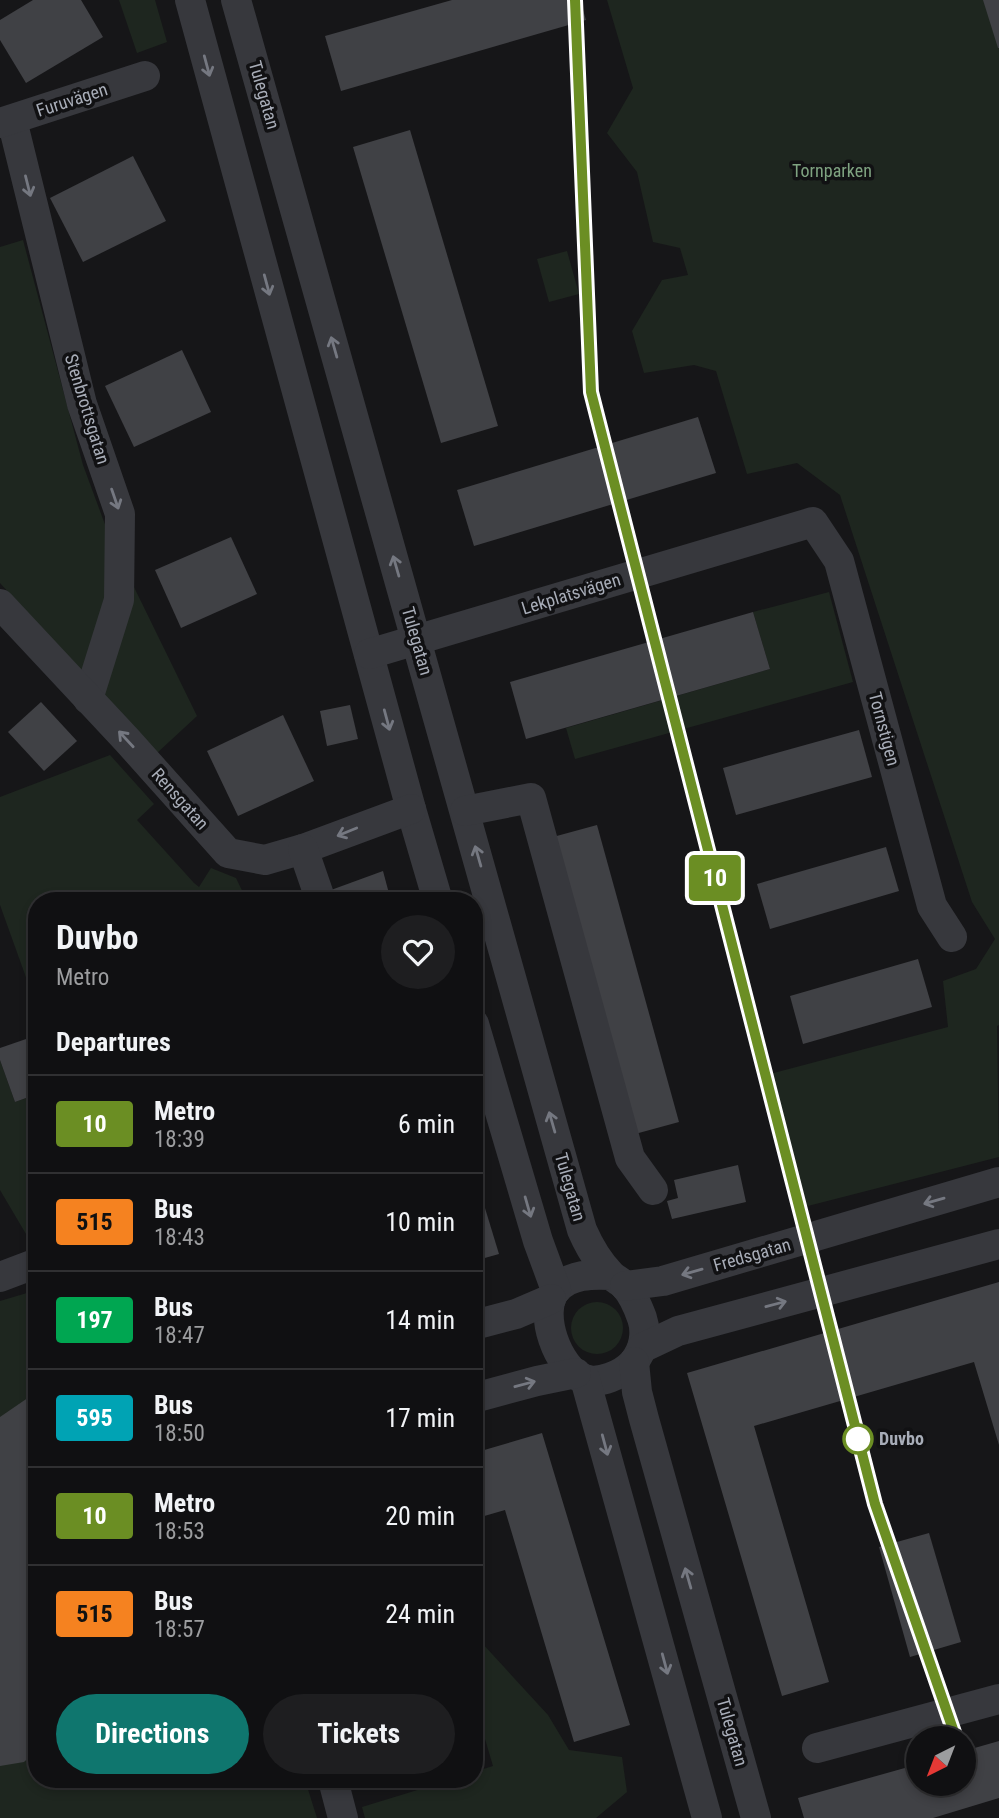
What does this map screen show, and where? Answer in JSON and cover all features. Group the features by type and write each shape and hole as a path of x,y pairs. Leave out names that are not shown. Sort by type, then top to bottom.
{"street":[{"path":"190,0 435,892"},
{"name":"Tulegatan","path":"236,0 582,1230 591,1248 618,1280 642,1319 645,1332 638,1355 637,1392 756,1818"},
{"name":"Furuvägen","path":"6,122 145,76"},
{"name":"Stenbrottsgatan","path":"6,122 82,404 120,514 119,600 88,699"},
{"name":"Lekplatsvägen","path":"369,654 813,522"},
{"name":"Tornstigen","path":"813,522 839,561 932,906 952,937"},
{"name":"Rensgatan","path":"0,604 228,853 265,860 303,849 411,809"},
{"path":"465,811 531,798 630,1158 653,1190"},
{"path":"303,849 318,892"},
{"path":"483,1054 553,1295 550,1331 566,1364 580,1376 707,1818"},
{"name":"Fredsgatan","path":"618,1280 663,1281 999,1182"},
{"path":"483,1396 537,1381 580,1376 600,1380 621,1374 638,1355 678,1331 999,1244"},
{"path":"0,1278 28,1267"},
{"path":"483,1323 516,1314 553,1295 569,1280 583,1275 618,1280"},
{"path":"817,1748 999,1699"},
{"path":"335,1788 343,1818"}],"green space":[{"path":"119,0 155,0 167,42 137,53"},
{"name":"Tornparken","path":"607,0 999,0 999,1157 804,1207 766,1075 948,1027 943,981 976,969 995,939 972,902 840,495 797,463 747,474 716,371 694,365 644,373 632,331 662,280 688,275 680,248 653,242 637,172 607,133 633,88"},
{"path":"23,240 83,465 110,538 197,716 157,753 0,583 0,247"},
{"path":"567,251 579,294 549,302 537,259"},
{"path":"829,592 853,682 575,759 566,728 770,669 753,612"},
{"path":"110,755 154,804 137,820 194,883 199,887 211,868 236,878 243,892 28,892 28,983 0,905 0,797"},
{"path":"0,1060 15,1102 28,1097 28,1234 0,1190"},
{"path":"28,1293 28,1788 308,1788 317,1818 0,1818 0,1301"},
{"path":"597,1302 616,1309 623,1328 616,1347 597,1354 578,1347 571,1328 578,1309"},
{"path":"483,1644 548,1715 569,1750 622,1757 627,1792 596,1818 365,1818 362,1807 424,1788 483,1788 483,1769 493,1766 483,1732"}],"building":[{"path":"33,0 81,0 103,37 26,83 0,40 0,20"},
{"path":"452,0 580,0 586,20 341,91 325,36"},
{"path":"983,0 999,0 999,48 998,48"},
{"path":"410,130 498,426 441,443 353,147"},
{"path":"133,156 166,221 83,262 50,198"},
{"path":"182,350 211,412 134,447 105,386"},
{"path":"698,417 716,473 474,546 457,490"},
{"path":"231,537 257,594 181,628 155,570"},
{"path":"753,612 770,669 526,739 510,682"},
{"path":"41,702 77,741 44,771 8,732"},
{"path":"350,705 358,739 327,746 320,711"},
{"path":"283,715 314,781 238,816 207,751"},
{"path":"859,730 872,777 736,815 723,768"},
{"path":"597,825 679,1122 635,1134 553,837"},
{"path":"886,847 899,891 770,929 757,884"},
{"path":"383,871 389,892 332,892"},
{"path":"918,959 932,1007 803,1044 790,996"},
{"path":"28,1038 28,1097 15,1102 0,1060 0,1048"},
{"path":"738,1165 746,1202 672,1219 667,1201 678,1198 674,1180"},
{"path":"483,1202 499,1254 483,1258"},
{"path":"999,1282 999,1445 974,1362 754,1426 829,1682 782,1696 687,1373"},
{"path":"28,1398 28,1758 24,1762 0,1766 0,1417"},
{"path":"542,1433 630,1725 574,1742 505,1510 483,1516 483,1450"},
{"path":"929,1533 961,1642 910,1657 879,1547"},
{"path":"999,1741 999,1798 933,1818 804,1818 798,1798 906,1768 906,1796 976,1796 976,1748"}],"metro line":[{"name":"10","path":"575,0 591,392 875,1504 952,1726"}],"place":[{"name":"Duvbo","path":"858,1439"}]}
